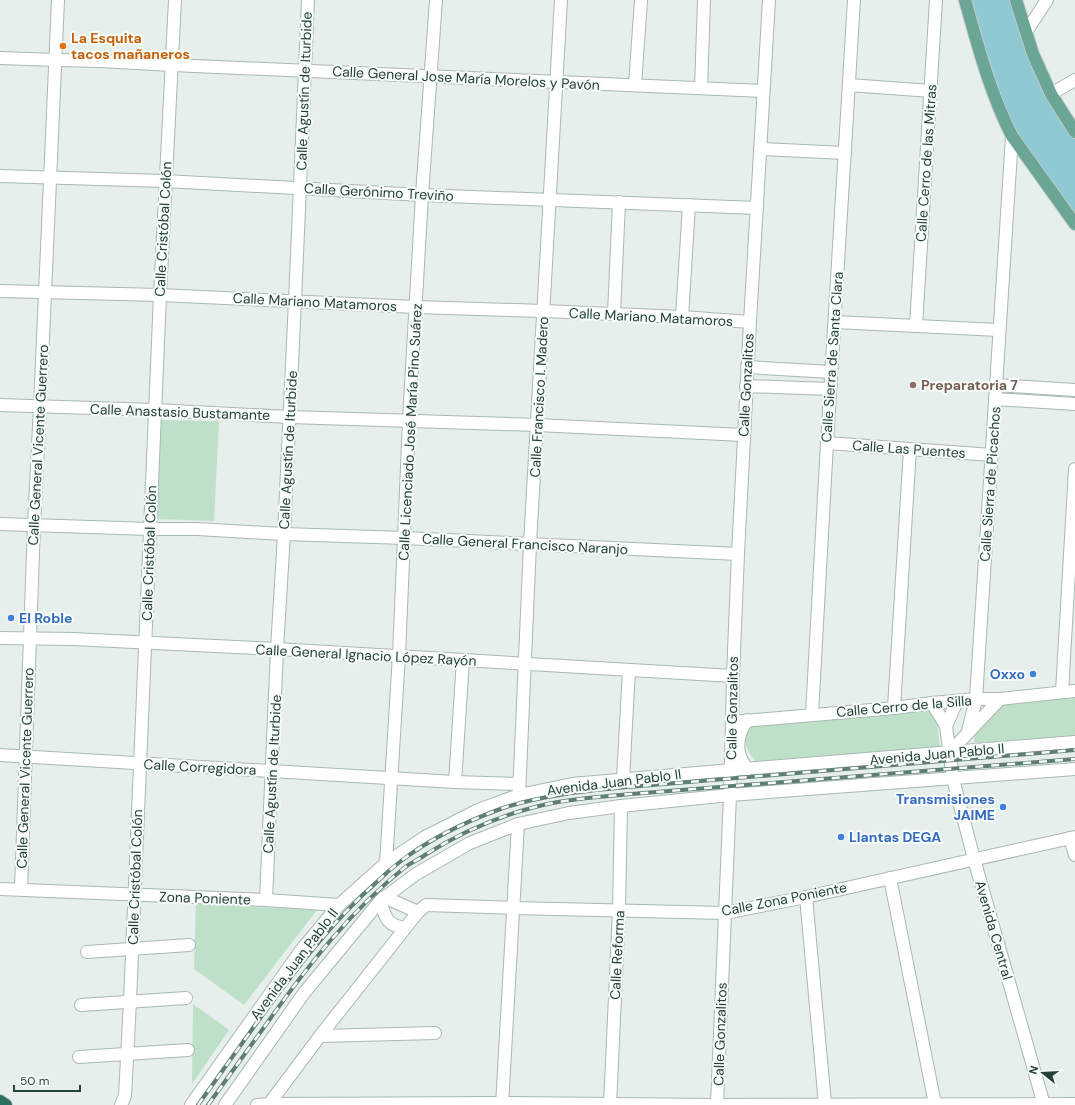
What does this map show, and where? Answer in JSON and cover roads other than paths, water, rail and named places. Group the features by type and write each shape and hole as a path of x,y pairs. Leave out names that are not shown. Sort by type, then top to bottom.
{"highway":[{"path":"0,1100 6,1105"}],"main road":[{"path":"965,0 998,105 1012,136 1075,224"},
{"path":"1016,0 1033,54 1051,94 1075,132"}],"street":[{"name":"Calle General Vicente Guerrero","path":"21,889 34,525 58,0"},
{"name":"Calle Cristóbal Colón","path":"121,1105 125,1096 130,1002 160,295 175,0"},
{"name":"Calle Agustín de Iturbide","path":"266,900 277,649 290,416 308,0"},
{"name":"Calle Licenciado José María Pino Suárez","path":"386,863 399,655 422,195 436,0"},
{"name":"Calle Francisco I. Madero","path":"519,789 526,664 530,544 561,0"},
{"path":"635,85 642,0"},
{"path":"701,88 704,0"},
{"name":"Calle Gonzalitos","path":"717,1105 731,770 738,554 747,367 769,0"},
{"name":"Calle Sierra de Santa Clara","path":"812,714 826,443 835,322 854,0"},
{"name":"Calle Cerro de las Mitras","path":"916,326 936,0"},
{"path":"1026,32 1047,0"},
{"name":"Calle General Jose María Morelos y Pavón","path":"0,58 100,61 172,66 763,91"},
{"path":"1051,94 1075,80"},
{"path":"849,85 931,91"},
{"name":"Calle Sierra de Picachos","path":"949,753 968,731 976,699 1012,136"},
{"path":"760,149 845,153"},
{"name":"Calle Gerónimo Treviño","path":"0,176 166,181 422,195 757,208"},
{"path":"614,314 619,202"},
{"path":"682,317 689,205"},
{"name":"Calle Mariano Matamoros","path":"0,291 160,295 416,307 682,317 750,322"},
{"path":"835,322 999,330"},
{"path":"747,367 831,372"},
{"path":"996,385 1075,390"},
{"path":"746,386 830,389"},
{"path":"995,399 1075,404"},
{"name":"Calle Anastasio Bustamante","path":"0,405 537,425 744,435"},
{"name":"Calle Las Puentes","path":"826,443 992,455"},
{"path":"894,708 910,449"},
{"path":"1062,692 1075,469"},
{"name":"Calle General Francisco Naranjo","path":"0,524 197,529 738,554"},
{"name":"Calle General Ignacio López Rayón","path":"0,638 73,639 399,655 733,676"},
{"path":"456,782 463,660"},
{"path":"623,779 629,670"},
{"name":"Calle Cerro de la Silla","path":"732,722 1075,691"},
{"path":"968,731 1000,698"},
{"path":"946,726 957,701"},
{"path":"932,703 946,726"},
{"path":"746,720 738,742 739,755 742,762 748,769"},
{"name":"Avenida Central","path":"946,726 953,779 974,859 1044,1105"},
{"name":"Avenida Juan Pablo II","path":"191,1105 302,949 338,905 386,863 425,837 519,789 623,779 1075,742"},
{"name":"Calle Corregidora","path":"0,755 456,782 519,789"},
{"name":"Avenida Juan Pablo II","path":"225,1105 304,993 382,899 416,874 470,843 518,824 569,813 730,795 1075,769"},
{"name":"Calle Reforma","path":"610,1104 619,910 621,806"},
{"path":"502,1104 518,824"},
{"path":"1072,837 1075,855"},
{"name":"Calle Zona Poniente","path":"263,1104 320,1036 418,912 427,905 725,913 806,897 1072,837"},
{"path":"890,878 935,1104"},
{"name":"Zona Poniente","path":"0,888 266,900 338,905"},
{"path":"806,897 825,1104"},
{"path":"382,899 418,912"},
{"path":"382,899 386,919 393,925 405,928"},
{"path":"87,952 189,945"},
{"path":"81,1005 186,998"},
{"path":"320,1036 435,1034"},
{"path":"79,1057 188,1050"},
{"path":"263,1104 1075,1104"}],"water":[{"path":"965,0 1016,0 1026,32 1075,132 1075,224 1012,136"}],"railway":[{"path":"198,1105 258,1021 300,966 345,913 392,868 413,853 463,824 490,813 534,800 596,790 1075,750"},
{"path":"208,1105 300,978 332,939 366,902 404,868 451,840 492,821 520,811 547,804 595,797 1075,759"}],"place":[{"name":"La Esquita tacos mañaneros","path":"63,46"},
{"name":"Preparatoria 7","path":"913,385"},
{"name":"El Roble","path":"11,618"},
{"name":"Oxxo","path":"1033,674"},
{"name":"Transmisiones JAIME","path":"1003,807"},
{"name":"Llantas DEGA","path":"841,837"}]}
